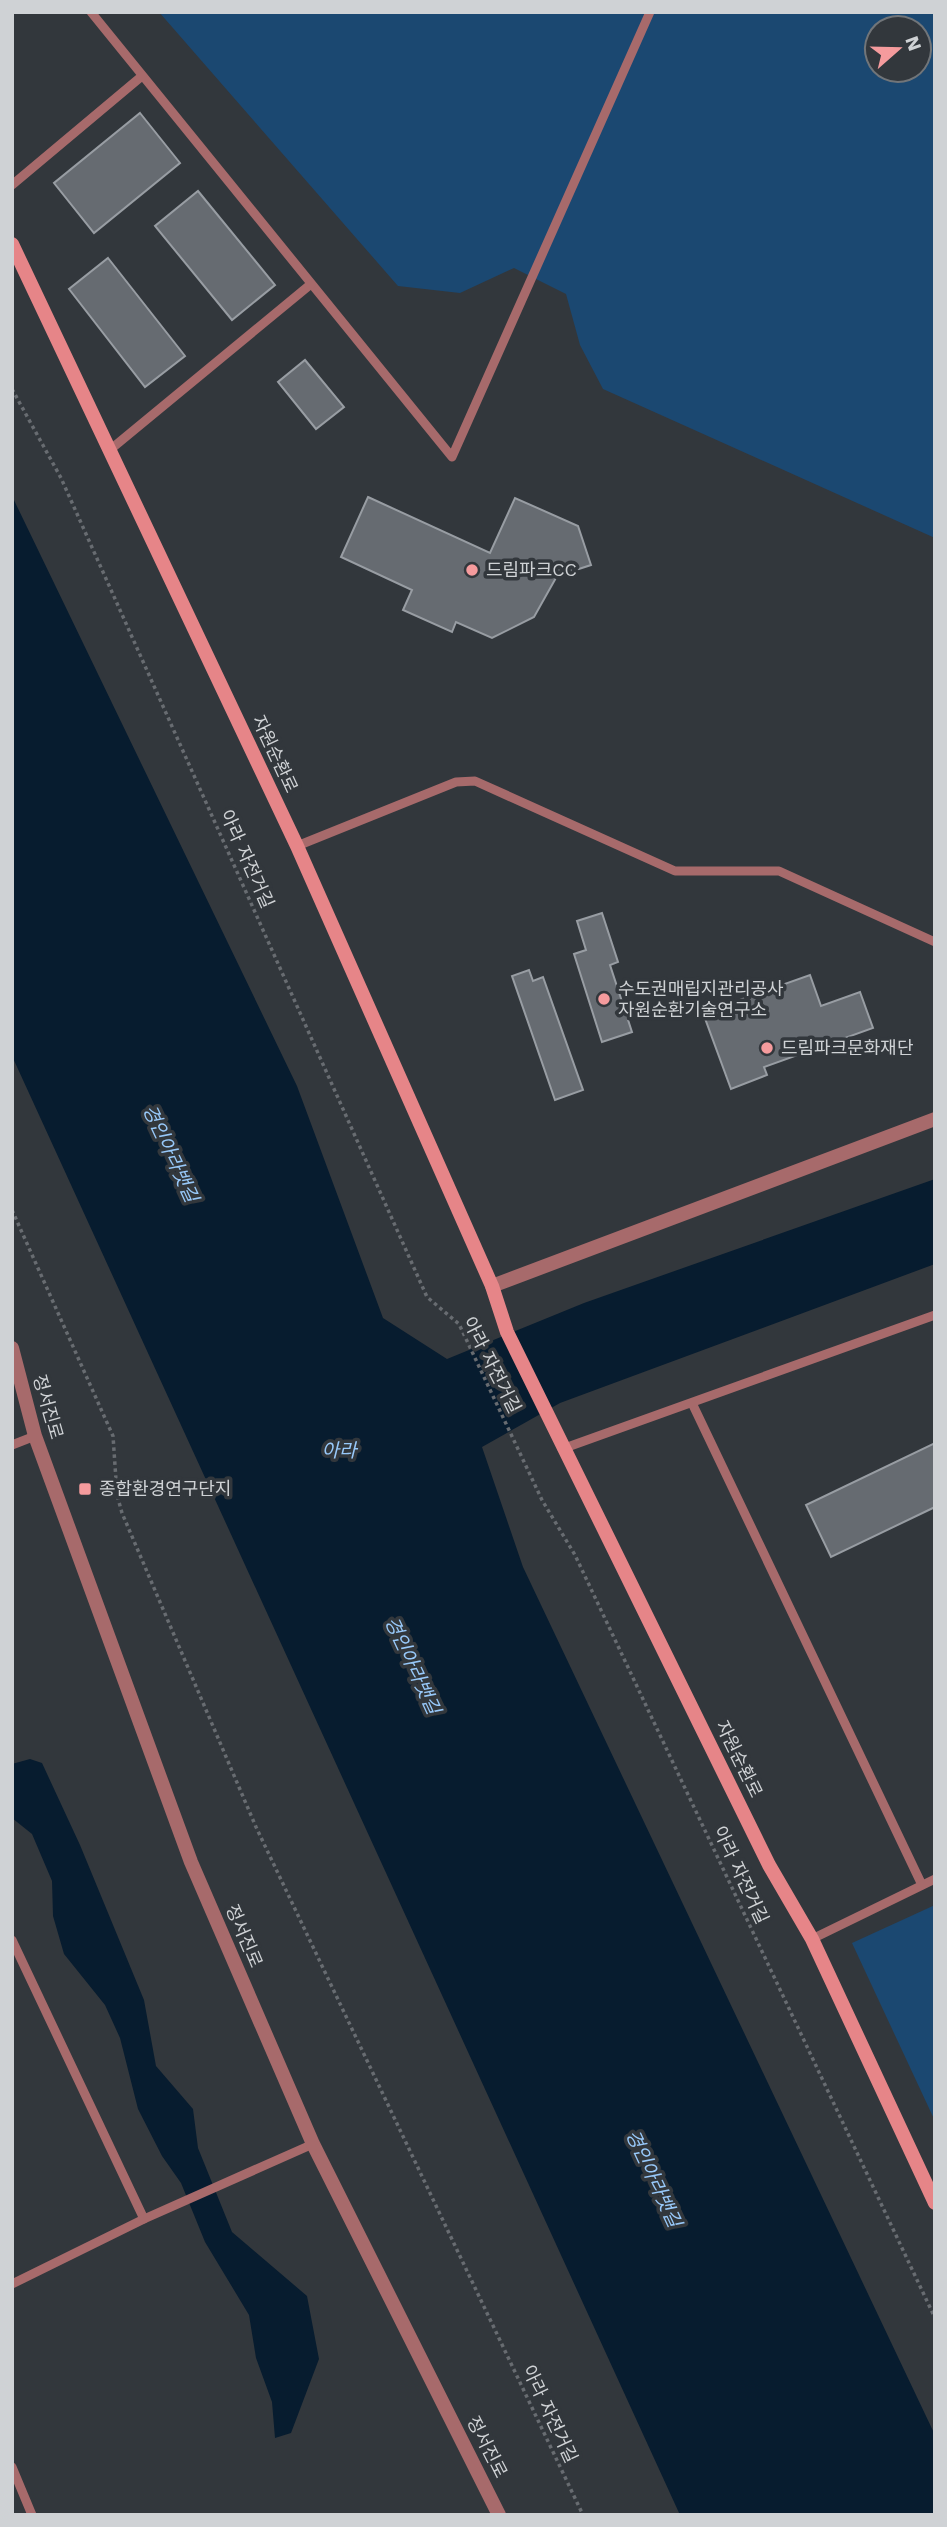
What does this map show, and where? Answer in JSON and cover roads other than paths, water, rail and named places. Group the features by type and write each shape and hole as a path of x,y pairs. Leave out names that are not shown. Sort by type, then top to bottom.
{"main road":[{"name":"자원순환로","path":"12,244 298,846 492,1286 507,1332 562,1449 769,1865 812,1939 935,2203"}],"street":[{"path":"492,1286 935,1119"},
{"name":"정서진로","path":"12,1348 35,1436 191,1862 313,2144 499,2515"}],"lane":[{"path":"91,12 452,457 650,12"},
{"path":"12,185 142,76"},
{"path":"111,449 311,284"},
{"path":"298,846 456,782 475,781 675,871 779,871 935,942"},
{"path":"562,1449 935,1315"},
{"path":"692,1403 922,1885"},
{"path":"12,1446 35,1436"},
{"path":"812,1939 935,1879"},
{"path":"12,1940 144,2219"},
{"path":"12,2284 144,2219 313,2144"},
{"path":"12,2467 32,2515"}],"water":[{"name":"아라","path":"12,496 297,1086 383,1318 447,1359 584,1303 935,1179 935,1264 560,1403 482,1447 523,1567 935,2435 935,2515 680,2515 12,1056"},
{"path":"30,1759 42,1763 80,1845 144,2000 156,2066 193,2109 198,2148 232,2232 307,2296 319,2359 291,2433 275,2438 272,2402 256,2358 249,2315 205,2242 181,2183 162,2156 138,2109 120,2038 105,2005 64,1954 53,1916 52,1881 32,1834 12,1818 12,1764"}],"place":[{"name":"드림파크CC","path":"472,570"},
{"name":"수도권매립지관리공사 자원순환기술연구소","path":"604,999"},
{"name":"드림파크문화재단","path":"767,1048"},
{"name":"종합환경연구단지","path":"85,1489"}],"water label":[{"name":"경인아라뱃길","path":"171,1153"},
{"name":"경인아라뱃길","path":"413,1665"},
{"name":"경인아라뱃길","path":"654,2178"}]}
